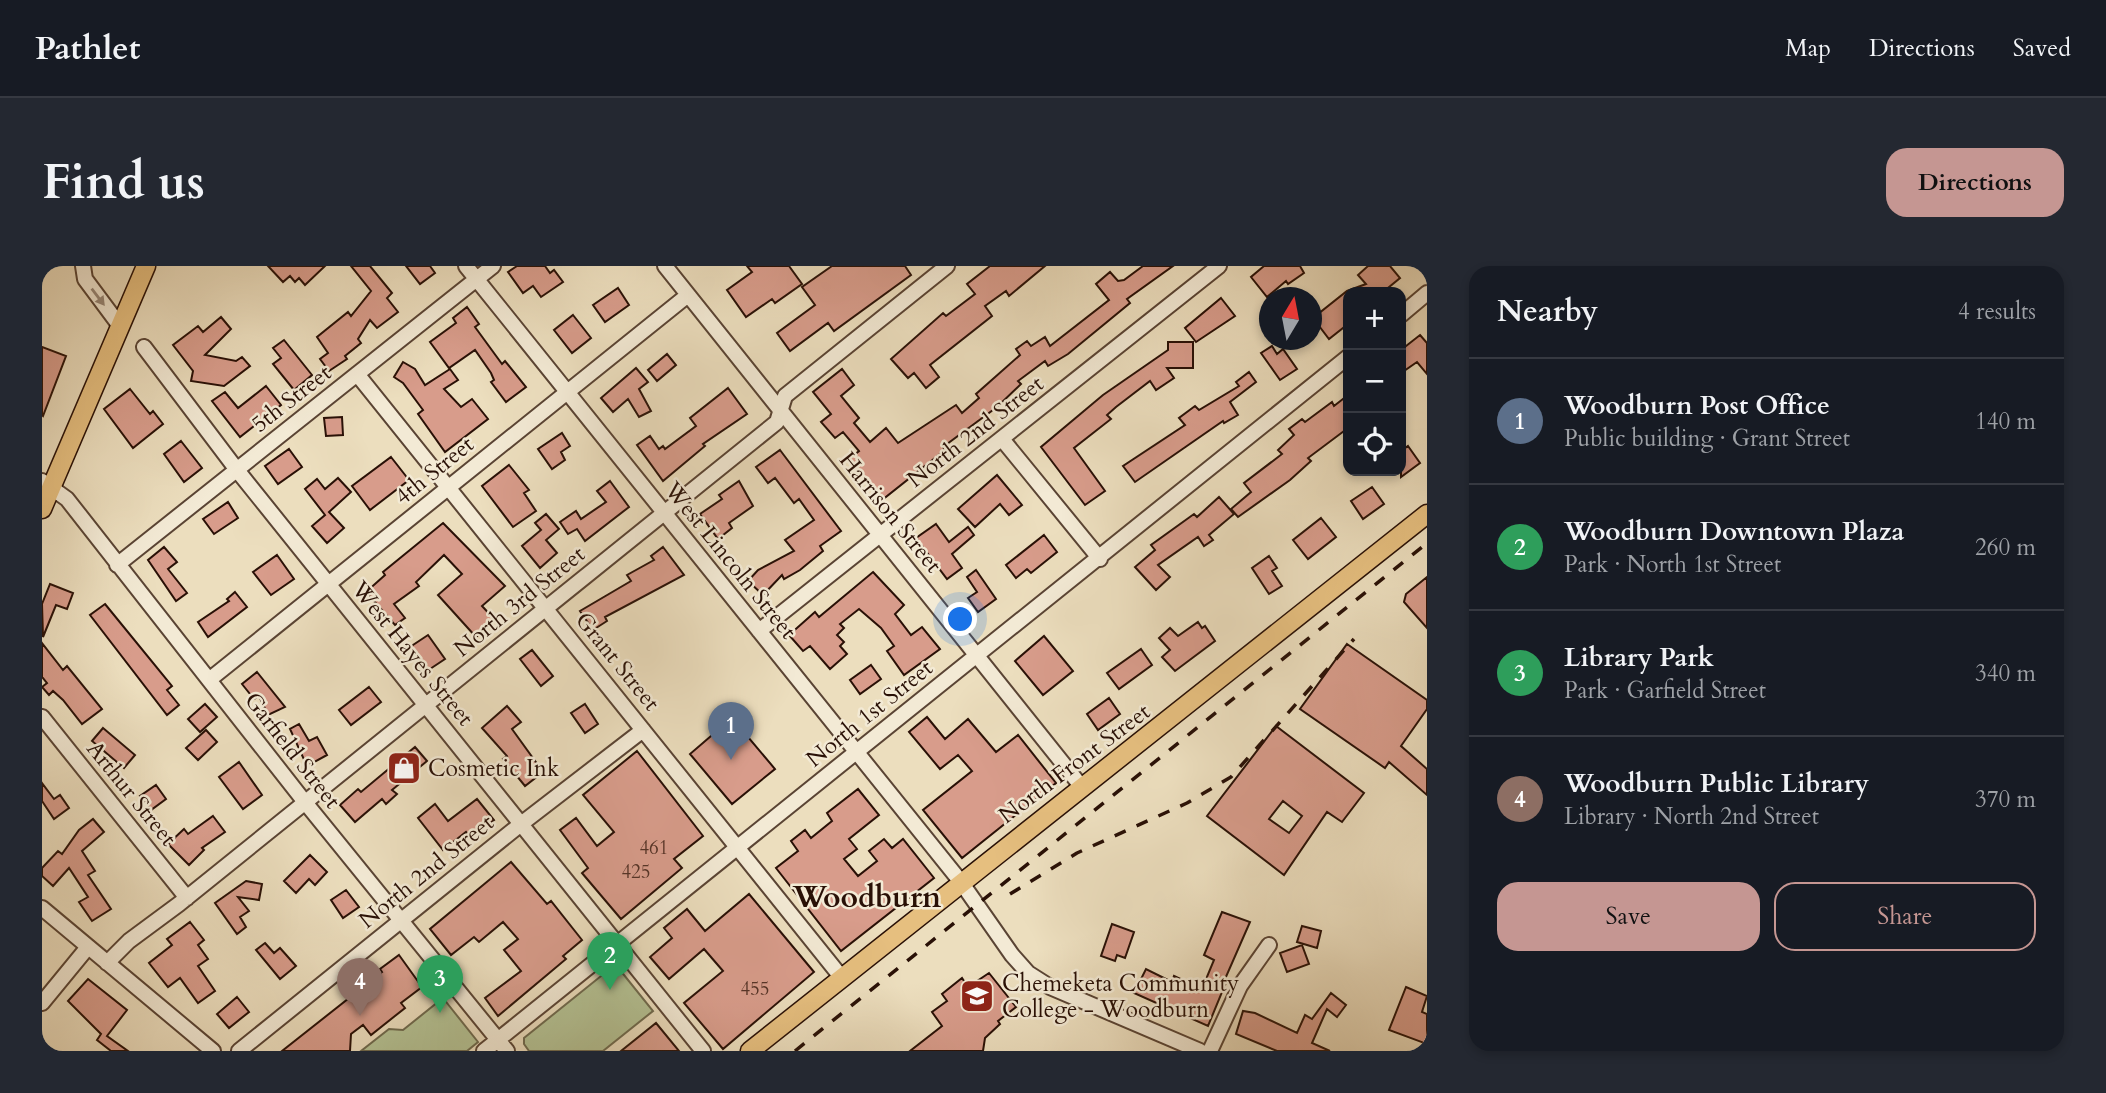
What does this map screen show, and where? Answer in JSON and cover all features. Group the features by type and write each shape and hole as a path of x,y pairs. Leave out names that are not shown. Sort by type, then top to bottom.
{"main road":[{"path":"42,509 46,484 146,266"},
{"name":"North Front Street","path":"750,1051 1081,786 1166,724 1427,514"}],"street":[{"path":"83,266 85,279 120,326"},
{"name":"West Lincoln Street","path":"466,266 961,882 1012,955 1034,978 1200,1051"},
{"name":"5th Street","path":"117,565 493,266"},
{"name":"Harrison Street","path":"665,266 1081,786"},
{"name":"North 3rd Street","path":"107,963 129,941 187,898 777,422 785,396 947,266"},
{"name":"North 2nd Street","path":"759,631 1219,266"},
{"path":"1406,311 1427,293"},
{"name":"4th Street","path":"209,680 688,295"},
{"name":"West Hayes Street","path":"144,347 237,470 703,1051"},
{"name":"North 1st Street","path":"485,1051 502,1045 619,943 737,847 1100,559 1343,361"},
{"name":"Grant Street","path":"357,374 842,978"},
{"path":"1002,439 1100,559"},
{"name":"Garfield Street","path":"46,484 67,499 304,801 502,1045"},
{"name":"Arthur Street","path":"42,717 187,898"},
{"name":"North 2nd Street","path":"239,1051 521,824 643,730"},
{"path":"42,908 213,1051"},
{"path":"1210,1051 1240,986 1269,945"},
{"path":"42,1003 88,947"}],"green space":[{"path":"611,968 620,970 653,1011 603,1051 529,1051 524,1044 524,1038"},
{"path":"443,998 478,1042 467,1051 361,1051 389,1029 403,1030"}],"building":[{"path":"268,266 325,266 305,285 299,278 295,282 290,276 283,282"},
{"path":"351,266 370,266 392,293 387,298 398,312 377,328 370,320 358,339 361,343 345,356 347,359 329,371 320,359 328,353 317,337 348,312 351,316 371,291"},
{"path":"406,266 430,266 435,273 420,284"},
{"path":"517,266 545,266 550,273 554,270 563,282 541,297 533,286 523,293 508,272"},
{"path":"747,266 789,266 802,284 775,303 772,299 746,317 727,290 752,272"},
{"path":"832,266 905,266 911,275 834,331 828,323 790,351 777,333 815,305 802,287"},
{"path":"990,266 1045,266 1009,296 1006,291 985,306 992,316 930,365 939,377 926,388 914,373 908,378 891,359 943,313 946,316 975,294 967,284"},
{"path":"1143,266 1173,266 1127,299 1130,303 1068,354 1048,366 1045,361 1018,381 1021,384 997,407 943,447 945,450 882,500 848,460 859,451 843,432 835,438 821,422 831,414 813,392 842,369 854,385 841,396 859,418 854,423 870,442 886,428 898,443 956,405 962,413 979,398 976,394 1020,355 1016,349 1027,341 1031,346 1045,337 1050,346 1109,300 1096,284 1110,272 1118,281 1124,280"},
{"path":"1264,266 1300,266 1304,273 1279,287 1259,287 1251,277"},
{"path":"1368,266 1390,266 1400,278 1389,287 1358,287 1366,284 1358,275"},
{"path":"618,288 629,305 605,322 593,305"},
{"path":"1343,294 1343,328 1329,339 1322,330 1322,311"},
{"path":"1221,298 1235,316 1196,342 1185,328"},
{"path":"467,307 479,324 475,327 502,364 505,361 526,387 506,402 491,382 494,380 491,373 475,350 449,368 430,342 456,323 453,318"},
{"path":"573,315 591,338 572,353 554,330"},
{"path":"221,317 231,329 205,355 236,361 242,357 250,366 224,386 191,381 193,371 173,345 198,326 203,332"},
{"path":"1420,335 1427,343 1427,374 1417,362 1406,370 1406,346"},
{"path":"284,340 312,375 294,390 273,364 281,358 273,348"},
{"path":"1168,342 1193,342 1193,368 1167,368 1174,378 1156,390 1150,381 1116,407 1107,415 1111,419 1074,448 1105,491 1085,505 1041,447 1103,395 1168,350"},
{"path":"42,347 66,356 43,416 42,415"},
{"path":"1274,350 1277,354 1284,350 1297,369 1280,380 1261,353"},
{"path":"667,354 676,365 657,381 648,370"},
{"path":"403,362 415,369 425,385 450,369 458,380 444,389 461,407 472,399 488,419 445,452 418,414 423,410 403,383 394,377"},
{"path":"636,368 648,382 639,389 651,411 639,417 628,399 613,412 601,398"},
{"path":"1249,372 1256,382 1230,402 1238,415 1224,423 1223,421 1135,482 1123,466 1185,425 1179,418 1195,406 1199,410 1239,386 1236,382"},
{"path":"266,386 281,405 240,437 212,401 225,392 238,408"},
{"path":"728,388 747,414 703,444 705,446 663,481 637,445 650,436 659,449 663,446 665,449 696,426 690,418"},
{"path":"130,389 150,414 153,411 163,424 133,448 104,409"},
{"path":"1343,399 1343,432 1308,458 1311,461 1290,480 1238,517 1231,509 1251,492 1244,483 1282,454 1278,450 1294,435 1289,429 1302,419 1305,422 1332,402 1334,406"},
{"path":"342,417 343,435 326,436 324,418"},
{"path":"562,433 570,446 561,452 565,460 552,469 538,449"},
{"path":"181,441 202,468 184,482 164,454"},
{"path":"1408,446 1420,463 1406,473"},
{"path":"289,449 302,467 278,484 265,466"},
{"path":"780,450 841,531 820,546 823,551 800,570 784,579 782,575 763,595 748,581 758,570 794,551 785,540 814,520 799,499 794,503 775,478 768,483 756,467"},
{"path":"391,457 409,480 370,510 352,486"},
{"path":"509,465 529,490 524,493 536,511 513,527 482,486"},
{"path":"997,475 1022,505 1009,515 1000,504 975,527 958,509"},
{"path":"338,478 351,492 329,512 344,528 327,543 312,526 325,515 305,489 317,479 325,489"},
{"path":"610,481 629,507 585,541 577,529 568,534 560,522 576,511 581,519 606,502 597,491"},
{"path":"739,481 753,506 729,523 732,528 718,539 700,514 722,499 719,495"},
{"path":"1372,487 1384,504 1363,519 1351,501"},
{"path":"1219,497 1234,514 1209,535 1213,540 1204,546 1198,537 1158,565 1170,577 1156,590 1135,567 1155,550 1151,545 1194,514 1197,517"},
{"path":"228,502 238,518 214,534 203,519"},
{"path":"546,514 559,529 546,540 557,553 540,568 522,546 541,530 535,523"},
{"path":"1321,518 1336,537 1308,559 1293,540"},
{"path":"443,523 505,586 482,606 495,620 476,637 438,595 462,574 444,555 416,582 419,586 394,604 405,618 395,625 366,592 385,575 383,572"},
{"path":"936,524 949,542 968,527 974,535 952,554 962,568 947,579 916,538"},
{"path":"1044,535 1057,552 1031,573 1027,569 1016,578 1006,565"},
{"path":"164,547 177,562 168,569 187,593 176,601 148,560"},
{"path":"663,547 684,575 605,617 607,621 593,630 580,611 631,581 627,575 654,560 651,556"},
{"path":"277,555 294,579 271,595 253,572"},
{"path":"1269,556 1277,568 1272,571 1282,586 1269,594 1252,568"},
{"path":"976,570 996,599 978,612 968,598 977,592 967,577"},
{"path":"873,572 904,605 895,614 911,635 922,627 940,649 904,675 887,651 894,646 881,628 859,609 840,624 844,628 837,635 844,642 840,646 847,654 830,669 810,646 803,651 789,635 815,612 819,617"},
{"path":"1427,577 1427,628 1404,602 1406,594"},
{"path":"50,584 73,593 67,609 56,605 43,637 42,604"},
{"path":"235,592 247,607 208,637 198,622 229,601 227,599"},
{"path":"105,604 172,686 167,690 179,705 167,715 90,615"},
{"path":"1198,622 1202,628 1205,626 1215,641 1175,671 1162,657 1170,650 1159,638 1170,628 1178,636"},
{"path":"428,635 445,659 427,671 410,647"},
{"path":"1044,636 1073,671 1043,695 1015,661"},
{"path":"42,643 63,670 67,666 102,709 82,724 63,700 53,691 49,695 42,687 47,683 42,677"},
{"path":"1347,644 1427,700 1427,709 1401,746 1427,769 1427,795 1389,762 1385,768 1300,709"},
{"path":"1141,649 1152,665 1119,689 1107,673"},
{"path":"532,650 553,676 541,686 520,659"},
{"path":"871,665 881,679 860,694 850,680"},
{"path":"257,672 285,707 268,715 259,696 254,699 242,684"},
{"path":"369,687 381,702 351,725 339,710"},
{"path":"1109,698 1120,714 1098,730 1087,714"},
{"path":"205,704 217,717 200,732 188,719"},
{"path":"585,704 598,724 585,733 571,713"},
{"path":"507,706 521,722 512,729 543,772 525,786 503,759 507,756 482,728"},
{"path":"927,717 945,739 968,719 996,752 1018,735 1056,783 962,858 923,810 972,771 958,755 940,769 909,732"},
{"path":"732,718 775,769 732,804 690,754"},
{"path":"299,724 309,741 317,737 327,755 307,766 290,729"},
{"path":"1276,726 1364,793 1342,822 1327,812 1284,875 1207,816","holes":["1283,801 1302,816 1289,833 1269,819"]},
{"path":"103,728 135,755 124,768 92,741"},
{"path":"206,730 217,742 198,760 186,748"},
{"path":"415,747 427,761 392,790 397,794 386,804 382,799 355,822 340,805 358,789 361,792"},
{"path":"637,751 703,836 674,859 682,868 621,919 582,873 588,868 560,830 576,818 597,846 614,832 583,795"},
{"path":"239,762 262,795 243,809 219,777"},
{"path":"42,783 54,799 60,795 69,808 54,819 42,801"},
{"path":"156,785 166,799 151,810 140,796"},
{"path":"858,789 879,815 849,839 857,849 844,859 858,876 877,861 869,851 884,839 892,848 903,839 934,878 841,951 776,868 798,851 791,841 805,830 811,838 832,821 827,813"},
{"path":"477,799 494,820 471,838 466,832 443,850 418,818 435,804 448,821"},
{"path":"213,816 225,832 202,848 204,850 189,865 168,844 184,829 188,834"},
{"path":"93,819 104,832 82,851 95,871 88,875 111,909 92,921 79,902 88,897 69,868 53,886 42,876 42,868 58,851 62,854 79,830"},
{"path":"310,855 327,872 315,885 309,879 296,893 284,881"},
{"path":"511,862 547,904 551,901 582,940 563,956 566,959 498,1016 485,998 521,971 504,950 518,939 503,922 479,942 474,937 451,955 430,929"},
{"path":"246,881 262,884 259,900 238,897 249,911 240,917 246,927 237,934 215,903"},
{"path":"346,890 359,907 343,918 331,900"},
{"path":"749,894 814,972 723,1049 684,1003 723,971 704,949 669,979 650,957 672,938 664,928 687,909 705,931"},
{"path":"1222,912 1250,922 1208,1026 1134,993 1146,969 1172,982 1174,976 1202,989 1214,960 1204,955"},
{"path":"190,922 204,940 198,945 208,959 198,966 215,991 198,1003 180,978 168,987 149,963 172,945 167,939"},
{"path":"1112,924 1134,932 1125,958 1117,955 1115,961 1101,956"},
{"path":"1302,926 1321,931 1317,948 1297,942"},
{"path":"265,943 274,953 280,948 296,966 280,979 256,950"},
{"path":"1302,945 1309,964 1287,972 1280,953"},
{"path":"399,955 422,987 401,1003 405,1008 371,1035 363,1025 351,1034 350,1051 282,1051 382,972 380,969"},
{"path":"989,973 1016,1007 998,1021 1000,1024 985,1038 983,1051 910,1051 942,1026 932,1012 947,1001 942,994 962,978 968,987"},
{"path":"88,979 127,1010 107,1036 128,1051 111,1051 97,1040 101,1034 68,1001"},
{"path":"1406,987 1427,996 1422,1012 1427,1014 1427,1044 1389,1030"},
{"path":"1331,993 1346,1005 1337,1017 1327,1009 1312,1043 1330,1051 1277,1051 1236,1034 1243,1011 1255,1013 1297,1033 1305,1015 1312,1019"},
{"path":"237,997 249,1012 229,1028 217,1014"},
{"path":"656,1023 679,1051 621,1051"}],"railway":[{"path":"795,1051 1427,543"},
{"path":"1010,894 1077,853 1187,803 1231,777 1354,639"}],"place":[{"name":"Woodburn Post Office","path":"731,760"},
{"name":"Cosmetic Ink","path":"404,768"},
{"name":"Woodburn Downtown Plaza","path":"610,990"},
{"name":"Chemeketa Community College - Woodburn","path":"977,996"},
{"name":"Library Park","path":"440,1013"},
{"name":"Woodburn Public Library","path":"360,1016"}],"district":[{"name":"Woodburn","path":"867,897"}]}
